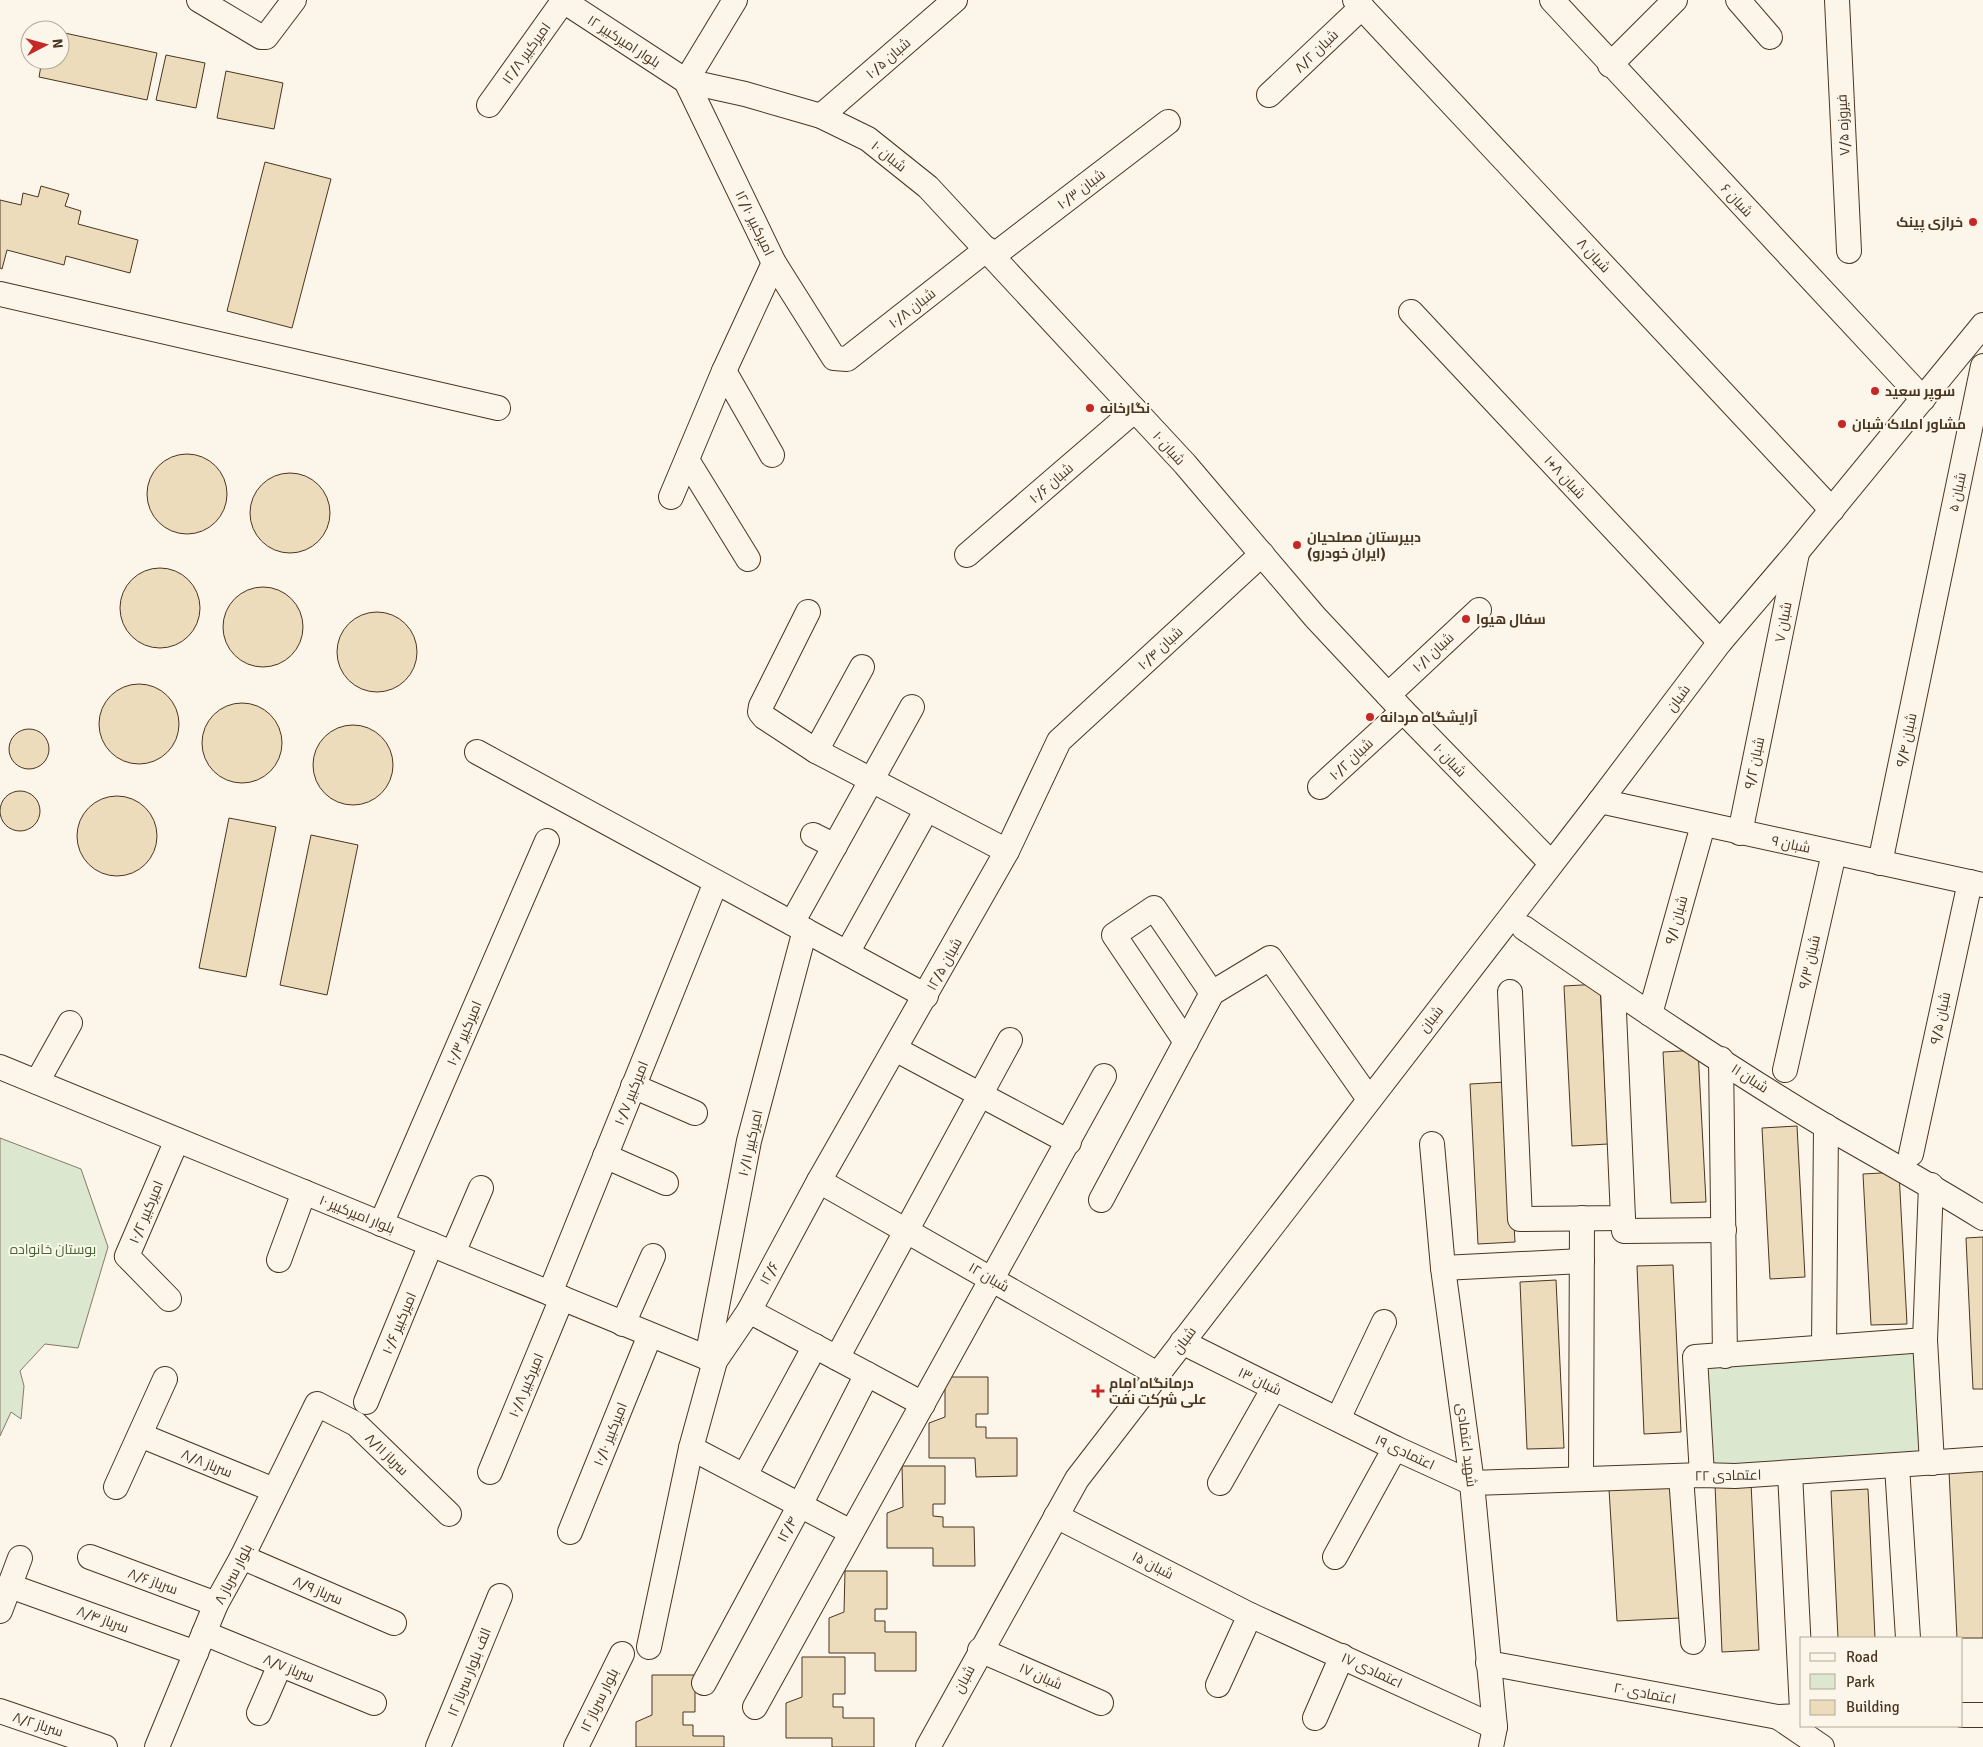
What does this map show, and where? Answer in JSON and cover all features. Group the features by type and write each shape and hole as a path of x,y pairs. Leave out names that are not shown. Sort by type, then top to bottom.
{"street":[{"path":"200,0 261,37 266,38 294,0"},
{"name":"۱۲ بلوار امیرکبیر","path":"563,0 686,81"},
{"name":"۱۲/۸ امیرکبیر","path":"489,104 563,0"},
{"path":"686,81 736,0"},
{"name":"۱۰/۵ شبان","path":"822,116 955,0"},
{"name":"۶ شبان","path":"1552,0 1923,399"},
{"path":"1610,64 1675,0"},
{"path":"1738,0 1770,36"},
{"name":"۷/۵ فیروزه","path":"1837,0 1848,251"},
{"name":"۸/۲ شبان","path":"1270,95 1358,3"},
{"name":"۸ شبان","path":"1358,3 1832,510"},
{"name":"۱۰ شبان","path":"686,81 745,94 822,116 868,140 928,187 1135,410 1315,617 1395,703 1551,863"},
{"name":"۱۲/۱۰ امیرکبیر","path":"686,81 774,262 834,358"},
{"name":"۱۰/۳ شبان","path":"990,253 1168,122"},
{"name":"۱۰/۸ شبان","path":"834,358 847,359 990,253"},
{"path":"671,497 724,371 774,262"},
{"path":"0,294 498,408"},
{"name":"۱+۸ شبان","path":"1411,312 1720,642"},
{"name":"شبان","path":"928,1747 1076,1479 1159,1375 1182,1342 1600,801 1720,642 1832,510 1983,325"},
{"name":"۵ شبان","path":"1931,617 1983,366"},
{"path":"724,371 772,455"},
{"name":"۱۰/۶ شبان","path":"967,555 1135,410"},
{"path":"687,460 748,559"},
{"name":"۷ شبان","path":"1769,693 1797,552"},
{"name":"۱۰/۴ شبان","path":"1059,741 1262,554"},
{"name":"۱۰/۱ شبان","path":"1395,703 1479,610"},
{"path":"808,612 760,706 760,712 764,717 816,751 1007,851"},
{"name":"۹/۴ شبان","path":"1880,863 1931,617"},
{"path":"816,751 862,667"},
{"name":"۹/۲ شبان","path":"1740,833 1769,693"},
{"name":"۱۰/۲ شبان","path":"1320,787 1395,703"},
{"name":"۱۰/۱۱ امیرکبیر","path":"711,1360 749,1141 798,926 835,846 873,781 912,707"},
{"name":"۱۲/۵ شبان","path":"819,1181 1007,851 1059,741"},
{"path":"476,752 926,996"},
{"name":"۹ شبان","path":"1600,801 1976,884"},
{"path":"848,953 882,872 927,809"},
{"name":"۹/۱ شبان","path":"1650,1014 1703,825"},
{"path":"813,834 835,846"},
{"name":"۱۰/۳ امیرکبیر","path":"381,1224 547,841"},
{"name":"۹/۳ شبان","path":"1785,1070 1834,853"},
{"name":"۹/۵ شبان","path":"1911,1154 1976,884"},
{"name":"۱۰/۷ امیرکبیر","path":"556,1296 605,1156 712,892"},
{"path":"1186,1042 1114,936 1154,908 1212,993"},
{"name":"۱۱ شبان","path":"1524,928 1650,1014 1826,1126 1931,1185 1983,1218"},
{"path":"1101,1200 1212,993 1270,958 1370,1099"},
{"path":"1613,989 1624,1231 1724,1230"},
{"path":"1510,992 1520,1219 1623,1218"},
{"path":"37,1082 70,1023"},
{"path":"837,1358 1010,1040"},
{"path":"895,1049 980,1097 1069,1142"},
{"path":"1721,1059 1725,1356"},
{"name":"۱۰ بلوار امیرکبیر","path":"0,1067 711,1360"},
{"path":"755,1707 850,1532 1069,1142 1104,1076"},
{"path":"633,1086 695,1113"},
{"path":"1824,1347 1826,1126"},
{"name":"۱۰/۲ امیرکبیر","path":"169,1299 127,1256 177,1140"},
{"name":"شهید اعتمادی","path":"1432,1144 1443,1268 1472,1483 1493,1737"},
{"path":"605,1156 666,1183"},
{"name":"۱۲/۶","path":"711,1360 749,1311 819,1181"},
{"name":"۱۲ شبان","path":"819,1181 1159,1375"},
{"path":"1931,1185 1925,1340 1932,1463"},
{"path":"453,1253 481,1188"},
{"path":"279,1260 304,1192"},
{"path":"1582,1218 1582,1479"},
{"name":"۱۰/۶ امیرکبیر","path":"366,1402 431,1244"},
{"path":"623,1324 652,1256"},
{"path":"1443,1268 1582,1261"},
{"name":"۱۰/۸ امیرکبیر","path":"490,1472 556,1296"},
{"path":"749,1311 922,1404"},
{"path":"1338,1419 1384,1322"},
{"name":"۱۰/۱۰ امیرکبیر","path":"570,1532 650,1335"},
{"path":"1693,1642 1691,1476 1695,1357 1925,1340"},
{"name":"۱۳ شبان","path":"1182,1342 1338,1419"},
{"path":"745,1475 815,1346"},
{"path":"649,1647 711,1360"},
{"name":"۱۲/۴","path":"704,1683 800,1505 867,1374"},
{"path":"116,1487 165,1379"},
{"path":"1220,1483 1274,1388"},
{"name":"۸ بلوار سرباز","path":"157,1747 216,1604 242,1557 317,1404"},
{"name":"۸/۱۱ سرباز","path":"317,1404 356,1424 449,1514"},
{"name":"۱۹ اعتمادی","path":"1338,1419 1395,1448 1472,1483"},
{"name":"۸/۸ سرباز","path":"140,1435 274,1490"},
{"path":"691,1448 850,1532"},
{"path":"1335,1557 1395,1448"},
{"name":"۲۲ اعتمادی","path":"1472,1483 1735,1476 1983,1459"},
{"path":"1897,1466 1908,1637"},
{"path":"1790,1473 1800,1670"},
{"name":"۱۵ شبان","path":"1056,1516 1250,1615"},
{"name":"۸/۹ سرباز","path":"242,1557 394,1623"},
{"path":"0,1611 20,1558"},
{"name":"۸/۶ سرباز","path":"90,1558 216,1604"},
{"name":"۸/۴ سرباز","path":"10,1586 200,1643"},
{"name":"۱۲ الف بلوار سرباز","path":"438,1747 500,1596"},
{"path":"1218,1686 1250,1615"},
{"name":"۱۷ اعتمادی","path":"1250,1615 1342,1656 1493,1737"},
{"name":"۸/۷ سرباز","path":"200,1643 280,1665 374,1703"},
{"name":"۱۷ شبان","path":"980,1650 1101,1703"},
{"name":"۱۲ بلوار سرباز","path":"576,1747 622,1654"},
{"path":"1315,1718 1342,1656"},
{"name":"۲۰ اعتمادی","path":"1488,1664 1778,1717 1800,1716"},
{"path":"259,1713 280,1665"},
{"name":"۸/۲ سرباز","path":"0,1711 105,1747"},
{"path":"1963,1715 1983,1715"},
{"path":"1778,1717 1822,1747"}],"green space":[{"name":"بوستان خانواده","path":"0,1138 81,1169 108,1247 78,1348 45,1344 20,1371 24,1386 21,1419 11,1412 0,1436"},
{"path":"1918,1347 1926,1456 1713,1470 1705,1361"}],"building":[{"path":"70,34 157,53 147,100 39,77 40,70 70,70"},
{"path":"166,55 205,63 196,108 156,100"},
{"path":"226,71 283,83 274,129 217,118"},
{"path":"265,162 331,179 292,328 227,311"},
{"path":"41,186 69,194 65,206 81,211 78,224 138,240 130,273 66,256 64,265 7,250 2,269 0,268 0,200 21,205 23,193 38,197"},
{"path":"187,454 202,457 215,466 224,479 227,494 224,509 215,522 202,531 187,534 172,531 159,522 150,509 147,494 150,479 159,466 172,457"},
{"path":"290,473 305,476 318,485 327,498 330,513 327,528 318,541 305,550 290,553 275,550 262,541 253,528 250,513 253,498 262,485 275,476"},
{"path":"160,568 175,571 188,580 197,593 200,608 197,623 188,636 175,645 160,648 145,645 132,636 123,623 120,608 123,593 132,580 145,571"},
{"path":"263,587 278,590 291,599 300,612 303,627 300,642 291,655 278,664 263,667 248,664 235,655 226,642 223,627 226,612 235,599 248,590"},
{"path":"377,612 392,615 405,624 414,637 417,652 414,667 405,680 392,689 377,692 362,689 349,680 340,667 337,652 340,637 349,624 362,615"},
{"path":"139,684 154,687 167,696 176,709 179,724 176,739 167,752 154,761 139,764 124,761 111,752 102,739 99,724 102,709 111,696 124,687"},
{"path":"242,703 257,706 270,715 279,728 282,743 279,758 270,771 257,780 242,783 227,780 214,771 205,758 202,743 205,728 214,715 227,706"},
{"path":"353,725 368,728 381,737 390,750 393,765 390,780 381,793 368,802 353,805 338,802 325,793 316,780 313,765 316,750 325,737 338,728"},
{"path":"25,729 33,729 40,732 46,738 49,749 46,760 40,766 33,769 25,769 18,766 12,760 9,753 9,745 12,738 18,732"},
{"path":"16,791 24,791 31,794 37,800 40,811 37,822 31,828 24,831 16,831 9,828 3,822 0,815 0,807 3,800 9,794"},
{"path":"117,796 132,799 145,808 154,821 157,836 154,851 145,864 132,873 117,876 102,873 89,864 80,851 77,836 80,821 89,808 102,799"},
{"path":"229,818 276,827 246,977 199,968"},
{"path":"311,835 358,845 327,995 280,985"},
{"path":"1600,984 1608,1144 1572,1146 1564,986"},
{"path":"1698,1050 1706,1202 1671,1203 1663,1052"},
{"path":"1506,1082 1515,1242 1478,1244 1470,1084"},
{"path":"1797,1126 1805,1277 1770,1279 1762,1128"},
{"path":"1899,1172 1907,1324 1871,1325 1863,1174"},
{"path":"1983,1237 1983,1389 1973,1389 1966,1238"},
{"path":"1673,1265 1681,1432 1644,1434 1637,1266"},
{"path":"1556,1280 1564,1448 1527,1449 1520,1282"},
{"path":"945,1377 988,1377 988,1414 976,1414 976,1427 986,1427 986,1438 1017,1438 1017,1476 976,1477 975,1458 929,1458 929,1423 945,1417"},
{"path":"902,1466 945,1466 945,1504 933,1504 933,1516 943,1517 943,1527 974,1527 975,1566 933,1566 933,1548 887,1548 887,1513 903,1507"},
{"path":"1983,1470 1983,1638 1957,1637 1949,1471"},
{"path":"1751,1483 1759,1650 1722,1652 1715,1484"},
{"path":"1673,1486 1680,1618 1617,1621 1609,1489"},
{"path":"1868,1489 1875,1637 1838,1637 1831,1491"},
{"path":"845,1571 887,1571 887,1609 875,1609 875,1621 885,1621 885,1632 916,1632 916,1671 875,1671 875,1653 829,1653 829,1618 844,1612"},
{"path":"802,1657 845,1657 845,1694 833,1694 833,1707 843,1707 843,1718 874,1718 874,1747 832,1747 832,1738 786,1738 786,1703 802,1697"},
{"path":"652,1675 695,1675 695,1712 683,1712 683,1725 693,1725 693,1736 724,1736 724,1747 636,1747 636,1722 652,1715"}],"place":[{"name":"خرازی پینک","path":"1973,222"},
{"name":"سوپر سعید","path":"1875,391"},
{"name":"نگارخانه","path":"1090,408"},
{"name":"مشاور املاک شبان","path":"1842,424"},
{"name":"دبیرستان مصلحیان (ایران خودرو)","path":"1297,545"},
{"name":"سفال هیوا","path":"1466,619"},
{"name":"آرایشگاه مردانه","path":"1370,717"},
{"name":"درمانگاه امام علی شرکت نفت","path":"1098,1391"}]}
